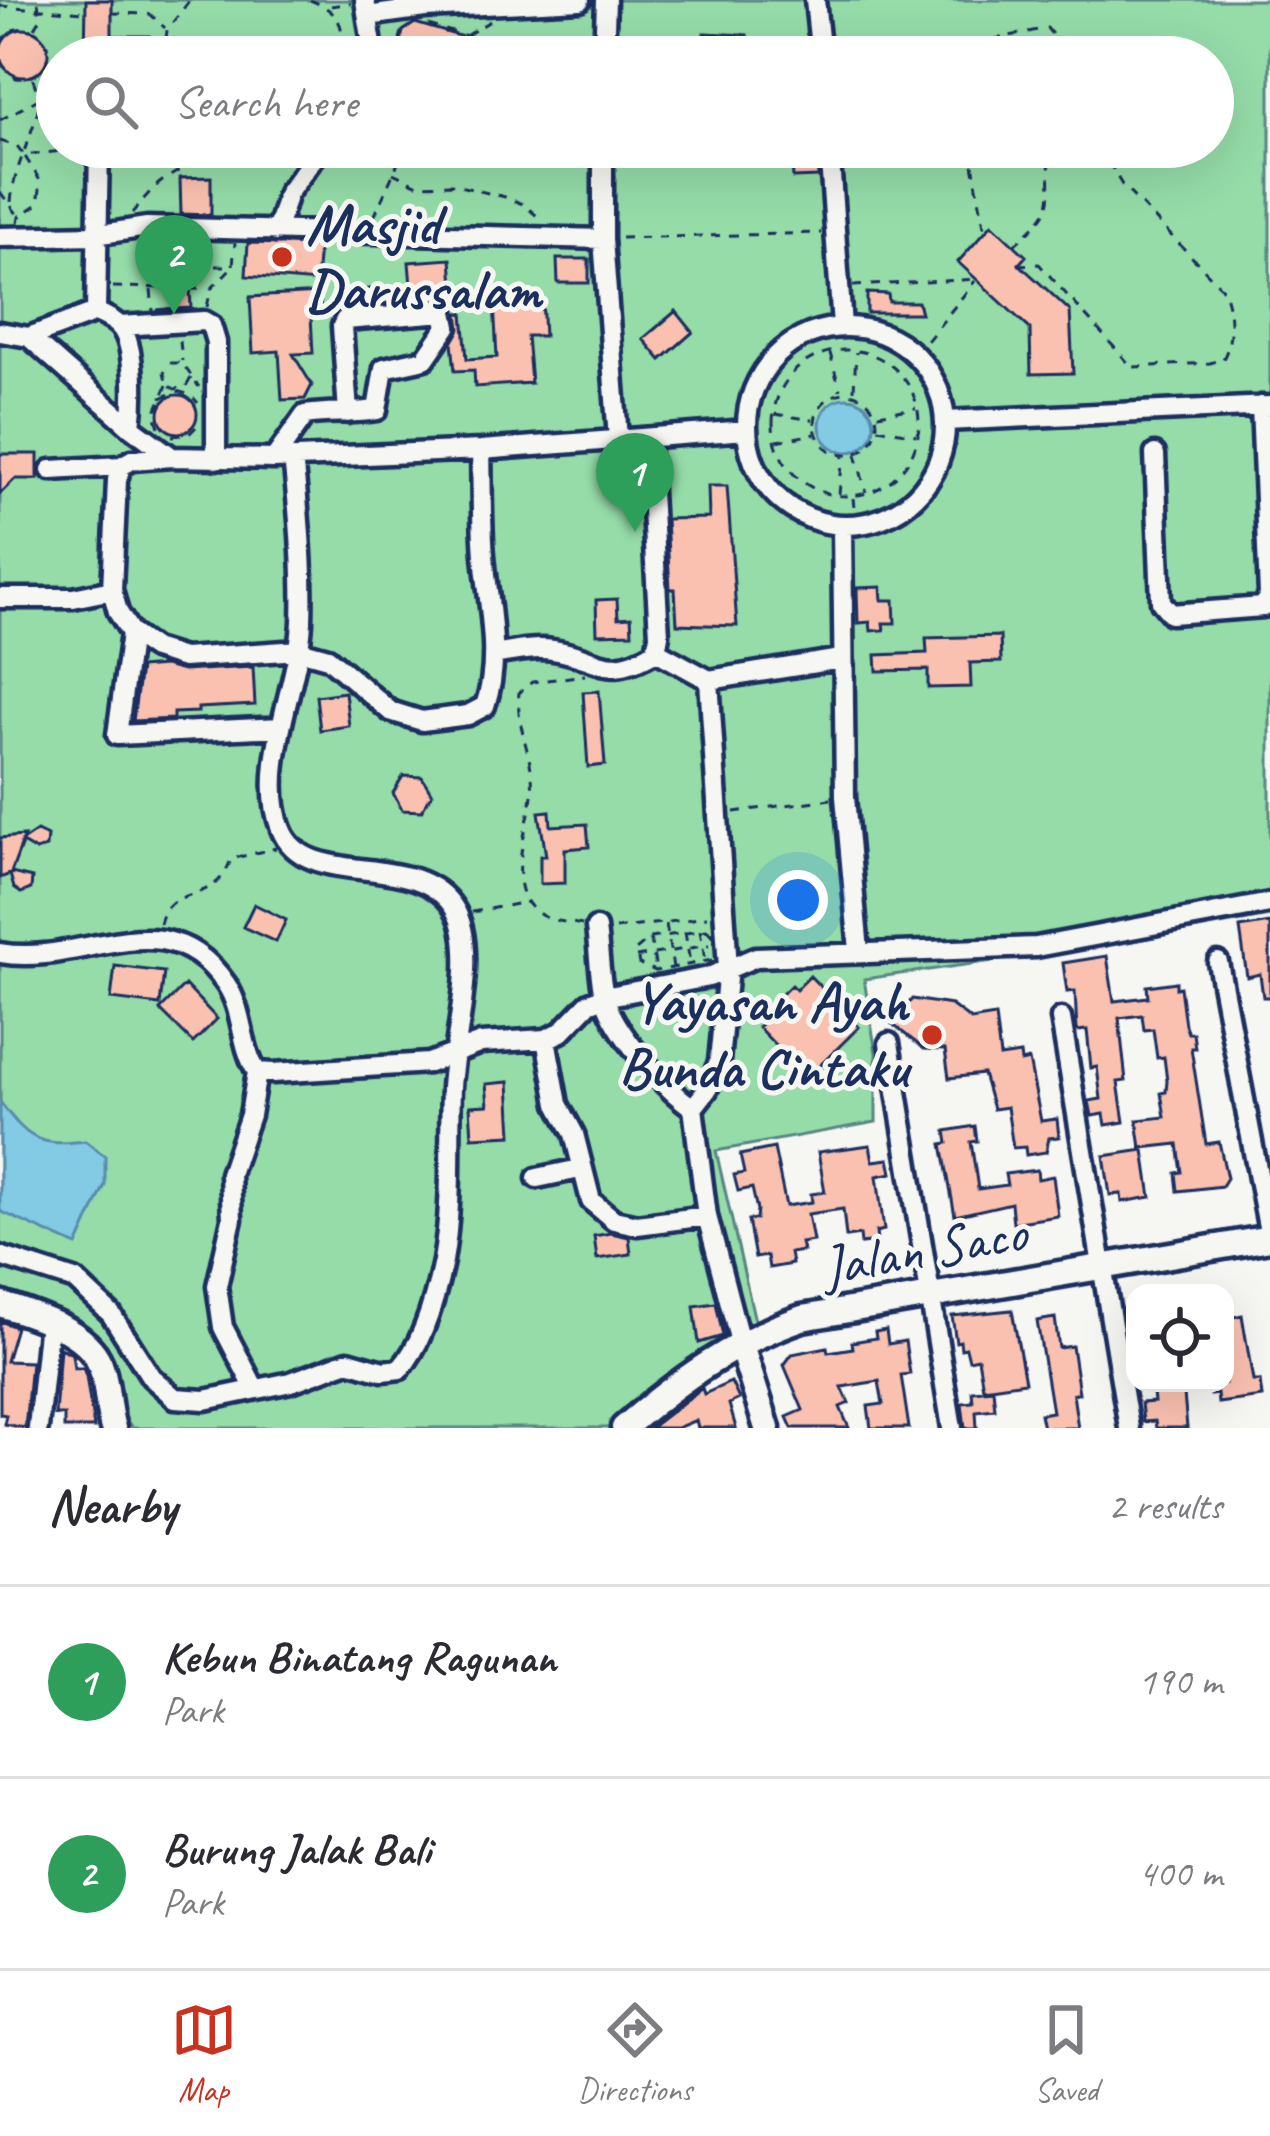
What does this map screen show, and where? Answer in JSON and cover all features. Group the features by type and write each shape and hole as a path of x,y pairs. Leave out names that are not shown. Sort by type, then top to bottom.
{"main road":[{"name":"Jalan Saco","path":"624,1428 740,1342 802,1318 1270,1237"},
{"path":"0,1304 50,1321 95,1354 113,1428"},
{"path":"740,1342 767,1428"}],"street":[{"path":"371,36 366,6 580,0"},
{"path":"605,36 606,0"},
{"path":"815,0 819,36"},
{"path":"92,168 95,312"},
{"path":"276,232 288,194 304,168"},
{"path":"603,168 603,239 618,440"},
{"path":"830,168 842,326"},
{"path":"12,230 95,236 179,228 603,239"},
{"path":"0,332 28,337 95,312 120,326 128,340 131,427"},
{"path":"0,1256 76,1280 111,1314 151,1377 175,1398 205,1400 291,1382 348,1361 383,1371 400,1369 413,1354 442,1261 455,1051 464,992 458,914 429,884 398,872 348,869 313,860 280,829 274,793 281,727 299,650 301,580 284,459 292,428 305,415 377,410 384,368 425,358 447,327 444,312 345,320 347,412"},
{"path":"120,326 204,320 211,325 216,342 216,459"},
{"path":"842,326 882,334 916,355 931,374 945,421 944,446 922,492 891,514 849,526 807,517 776,497 756,466 747,430 749,404 773,358 793,341 842,326"},
{"path":"28,337 172,457"},
{"path":"945,421 1265,406 1269,595 1263,608 1172,614 1165,610 1155,454"},
{"path":"51,470 172,457 284,459 481,450 747,430"},
{"path":"493,655 552,649 605,668 656,651 648,438"},
{"path":"121,466 114,506 112,590 131,633 154,649 183,658 299,650 328,658 390,711 422,721 468,715 485,706 491,688 481,450"},
{"path":"849,526 841,659 845,797 859,951"},
{"path":"0,598 73,598 112,590"},
{"path":"131,633 118,735 281,727"},
{"path":"656,651 710,680 841,659"},
{"path":"692,1108 707,1090 719,1062 728,968 710,680"},
{"path":"256,1072 394,1067 429,1063 481,1043 546,1039 604,997 674,975 709,977 756,957 1036,947 1270,903"},
{"path":"596,928 604,997 630,1042 692,1108 707,1216 740,1342"},
{"path":"0,953 32,955 159,938 186,944 228,987 256,1072 250,1115 230,1174 232,1219 217,1286 223,1327 255,1389"},
{"path":"1218,962 1270,1237"},
{"path":"1060,1018 1129,1428"},
{"path":"546,1039 558,1104 574,1134 591,1201 614,1220 637,1225 707,1216"},
{"path":"889,1043 952,1428"},
{"path":"537,1178 580,1169"},
{"path":"38,1428 50,1321"}],"path":[{"path":"34,30 38,0"},
{"path":"166,36 190,0"},
{"path":"310,0 328,7 366,6"},
{"path":"0,5 86,11"},
{"path":"400,36 413,20 466,35 493,19 493,5"},
{"path":"328,7 341,22 343,36"},
{"path":"112,13 150,14 167,30"},
{"path":"0,22 8,32"},
{"path":"0,43 8,32 21,27 40,36"},
{"path":"1006,36 1047,28 1053,36"},
{"path":"0,63 16,78 36,75"},
{"path":"32,78 36,86"},
{"path":"0,120 36,99"},
{"path":"12,230 12,181 36,127"},
{"path":"0,141 17,146 41,182 38,204 12,230"},
{"path":"24,155 36,154"},
{"path":"116,232 162,181 185,168"},
{"path":"366,235 395,168"},
{"path":"974,168 986,232"},
{"path":"1014,244 1044,219 1050,168"},
{"path":"1018,265 1039,264 1132,367 1210,364 1223,359 1229,347 1228,300 1223,289 1122,184 1113,168"},
{"path":"393,173 418,185 451,184 505,197 523,204 570,238"},
{"path":"0,192 11,202"},
{"path":"178,263 179,228"},
{"path":"204,320 211,290 233,266 235,230"},
{"path":"603,239 835,232"},
{"path":"198,266 233,266"},
{"path":"841,286 977,279 916,355"},
{"path":"111,282 114,289 176,288"},
{"path":"151,289 154,324"},
{"path":"179,322 182,363"},
{"path":"854,394 856,350"},
{"path":"856,350 893,367 907,382 917,407 918,435 901,472 853,496 813,488 796,476 776,441 773,414 782,388 794,371 829,351 856,350"},
{"path":"829,351 841,393"},
{"path":"200,407 191,395 190,371 175,362 165,368 167,385 156,420 160,429 171,436 189,434 201,416"},
{"path":"167,385 179,389 189,384"},
{"path":"161,398 177,391 191,395"},
{"path":"841,393 854,394 876,414 878,428 871,444 856,454 843,455 827,448 817,434 815,420 822,404 841,393"},
{"path":"876,414 917,407"},
{"path":"773,414 815,420"},
{"path":"878,428 918,435"},
{"path":"776,441 817,434"},
{"path":"856,454 866,493"},
{"path":"839,496 843,455"},
{"path":"849,526 853,496"},
{"path":"605,668 580,677 532,682 519,693 517,711 532,795 520,845 521,882 528,902 544,916 596,928 726,914"},
{"path":"720,814 845,797"},
{"path":"159,938 161,915 171,902 215,887 227,876 232,860 273,850 288,841"},
{"path":"458,914 528,902"},
{"path":"666,922 674,975"},
{"path":"700,929 706,962"},
{"path":"636,957 640,944 650,938 700,929 723,942"},
{"path":"685,932 690,965"},
{"path":"650,938 656,970"},
{"path":"636,957 723,942"},
{"path":"636,957 644,968 674,975 706,962 723,942"}],"green space":[{"path":"0,0 1270,0 1270,916 1115,944 864,979 876,1053 876,1122 716,1151 755,1321 616,1428 132,1428 107,1345 39,1303 0,1289"}],"water":[{"path":"847,398 866,406 874,425 866,444 847,452 828,444 820,425 828,406"},
{"path":"0,1102 35,1138 56,1143 85,1141 105,1156 105,1185 77,1246 0,1211"}],"building":[{"path":"86,0 112,0 112,36 85,36"},
{"path":"415,23 459,36 402,36"},
{"path":"15,31 41,36 36,36 36,73 15,75 2,62 2,44"},
{"path":"792,168 817,168 818,177 793,178"},
{"path":"211,177 211,215 181,214 180,178"},
{"path":"992,224 1026,256 1019,264 1070,311 1073,373 1031,374 1030,329 958,262"},
{"name":"Masjid Darussalam","path":"248,243 319,245 316,282 246,276"},
{"path":"451,259 454,299 360,305 358,290 411,286 409,262"},
{"path":"557,259 589,259 589,283 558,283"},
{"path":"176,263 198,264 197,289 190,289 191,308 157,310 175,308"},
{"path":"320,293 321,316 311,316 313,353 293,354 312,385 305,399 282,400 279,351 253,353 250,297"},
{"path":"867,293 888,294 889,302 918,302 921,313 867,313"},
{"path":"542,299 544,336 527,336 531,383 475,387 474,370 455,371 452,343 460,329 458,313 463,313 467,359 497,357 494,302"},
{"path":"676,311 693,332 661,360 643,339"},
{"path":"178,395 191,401 197,414 191,427 178,433 165,427 159,414 165,401"},
{"path":"0,454 38,454 38,479 15,479 0,494"},
{"path":"708,486 727,486 737,626 677,624 666,519 709,518"},
{"path":"881,587 882,600 894,600 895,623 883,623 884,630 871,631 870,622 858,623 857,588"},
{"path":"617,599 618,618 631,617 632,633 597,634 596,600"},
{"path":"1000,636 1001,662 970,663 971,687 928,688 928,670 877,671 876,655 927,653 926,638"},
{"path":"164,666 183,671 253,667 255,705 198,708 198,712 173,713 173,719 133,721 140,668"},
{"path":"599,691 605,765 588,767 583,692"},
{"path":"345,692 349,726 320,730 316,696"},
{"path":"403,776 422,777 432,794 421,811 402,810 393,793"},
{"path":"550,811 551,826 587,824 589,847 565,849 565,883 540,884 540,856 546,856 539,812"},
{"path":"37,831 47,836 46,847 36,851 22,843 11,873 32,878 31,889 21,893 10,874 0,878 0,838 24,836 22,841"},
{"path":"254,904 286,920 276,942 243,927"},
{"path":"1270,923 1270,997 1263,997 1260,974 1247,977 1240,928"},
{"path":"1107,956 1114,1001 1148,997 1147,986 1176,982 1176,988 1180,987 1185,1025 1193,1033 1195,1048 1191,1048 1206,1144 1219,1142 1227,1178 1222,1186 1178,1191 1176,1173 1182,1172 1178,1144 1141,1148 1137,1120 1165,1117 1161,1093 1166,1092 1167,1081 1164,1057 1157,1058 1153,1029 1144,1030 1142,1015 1119,1018 1126,1081 1118,1082 1124,1122 1106,1125 1104,1114 1092,1116 1089,1101 1101,1099 1097,1067 1091,1068 1087,1030 1077,1031 1075,991 1067,992 1063,963"},
{"path":"115,966 164,972 160,1005 111,999"},
{"path":"810,976 859,1027 807,1078 758,1027 776,1010 771,1005 791,985 796,990"},
{"path":"185,985 217,1019 193,1043 160,1010"},
{"path":"912,999 951,1005 971,1020 995,1016 1000,1057 1020,1054 1021,1062 1029,1060 1041,1121 1057,1119 1059,1137 1049,1138 1046,1152 1026,1155 1025,1147 1013,1148 1007,1107 993,1109 983,1074 949,1078 945,1050 924,1049 892,1024"},
{"path":"509,1082 512,1135 472,1137 470,1106 488,1105 486,1084"},
{"path":"975,1126 977,1141 971,1142 978,1189 1007,1185 1005,1174 1037,1170 1038,1179 1053,1176 1058,1216 1013,1223 1011,1203 955,1216 942,1144 948,1143 946,1131"},
{"path":"870,1145 873,1161 889,1159 892,1173 877,1176 884,1230 876,1232 877,1242 861,1244 860,1235 846,1237 843,1209 808,1214 813,1241 801,1243 803,1251 790,1253 792,1264 769,1268 767,1256 755,1258 748,1220 756,1219 757,1210 752,1188 738,1191 734,1175 744,1173 740,1155 774,1148 786,1206 812,1202 811,1194 825,1192 818,1152"},
{"path":"1144,1150 1151,1197 1122,1202 1121,1194 1110,1195 1104,1156"},
{"path":"594,1236 629,1237 631,1254 597,1259"},
{"path":"716,1303 723,1336 699,1343 694,1306"},
{"path":"1012,1310 1025,1382 983,1388 978,1358 969,1360 966,1348 956,1342 952,1316"},
{"path":"1242,1315 1253,1381 1260,1381 1262,1397 1218,1403 1217,1394 1210,1392 1234,1392 1234,1317"},
{"path":"1055,1318 1059,1348 1072,1346 1078,1428 1043,1428 1040,1414 1052,1412 1037,1321"},
{"path":"0,1321 16,1327 6,1361 31,1362 25,1428 4,1424 6,1415 0,1414"},
{"path":"886,1330 888,1344 905,1341 910,1374 901,1375 909,1428 871,1428 868,1406 883,1404 879,1381 842,1387 849,1403 840,1407 849,1428 792,1428 787,1417 803,1410 784,1365 792,1354 853,1348 852,1342 876,1338 875,1332"},
{"path":"60,1348 72,1354 74,1368 83,1368 94,1428 64,1428 64,1415 55,1415"},
{"path":"731,1382 739,1399 729,1404 736,1428 698,1428 696,1420 677,1428 650,1428 702,1388 704,1394"},
{"path":"993,1389 995,1409 976,1411 977,1428 965,1428 962,1403 973,1402 972,1391"},
{"path":"1153,1392 1184,1392 1187,1428 1156,1428 1155,1421 1143,1422 1141,1403 1154,1402"}],"place":[{"name":"Masjid Darussalam","path":"282,257"},
{"name":"Burung Jalak Bali","path":"174,314"},
{"name":"Kebun Binatang Ragunan","path":"635,532"},
{"name":"Yayasan Ayah Bunda Cintaku","path":"932,1035"}]}
